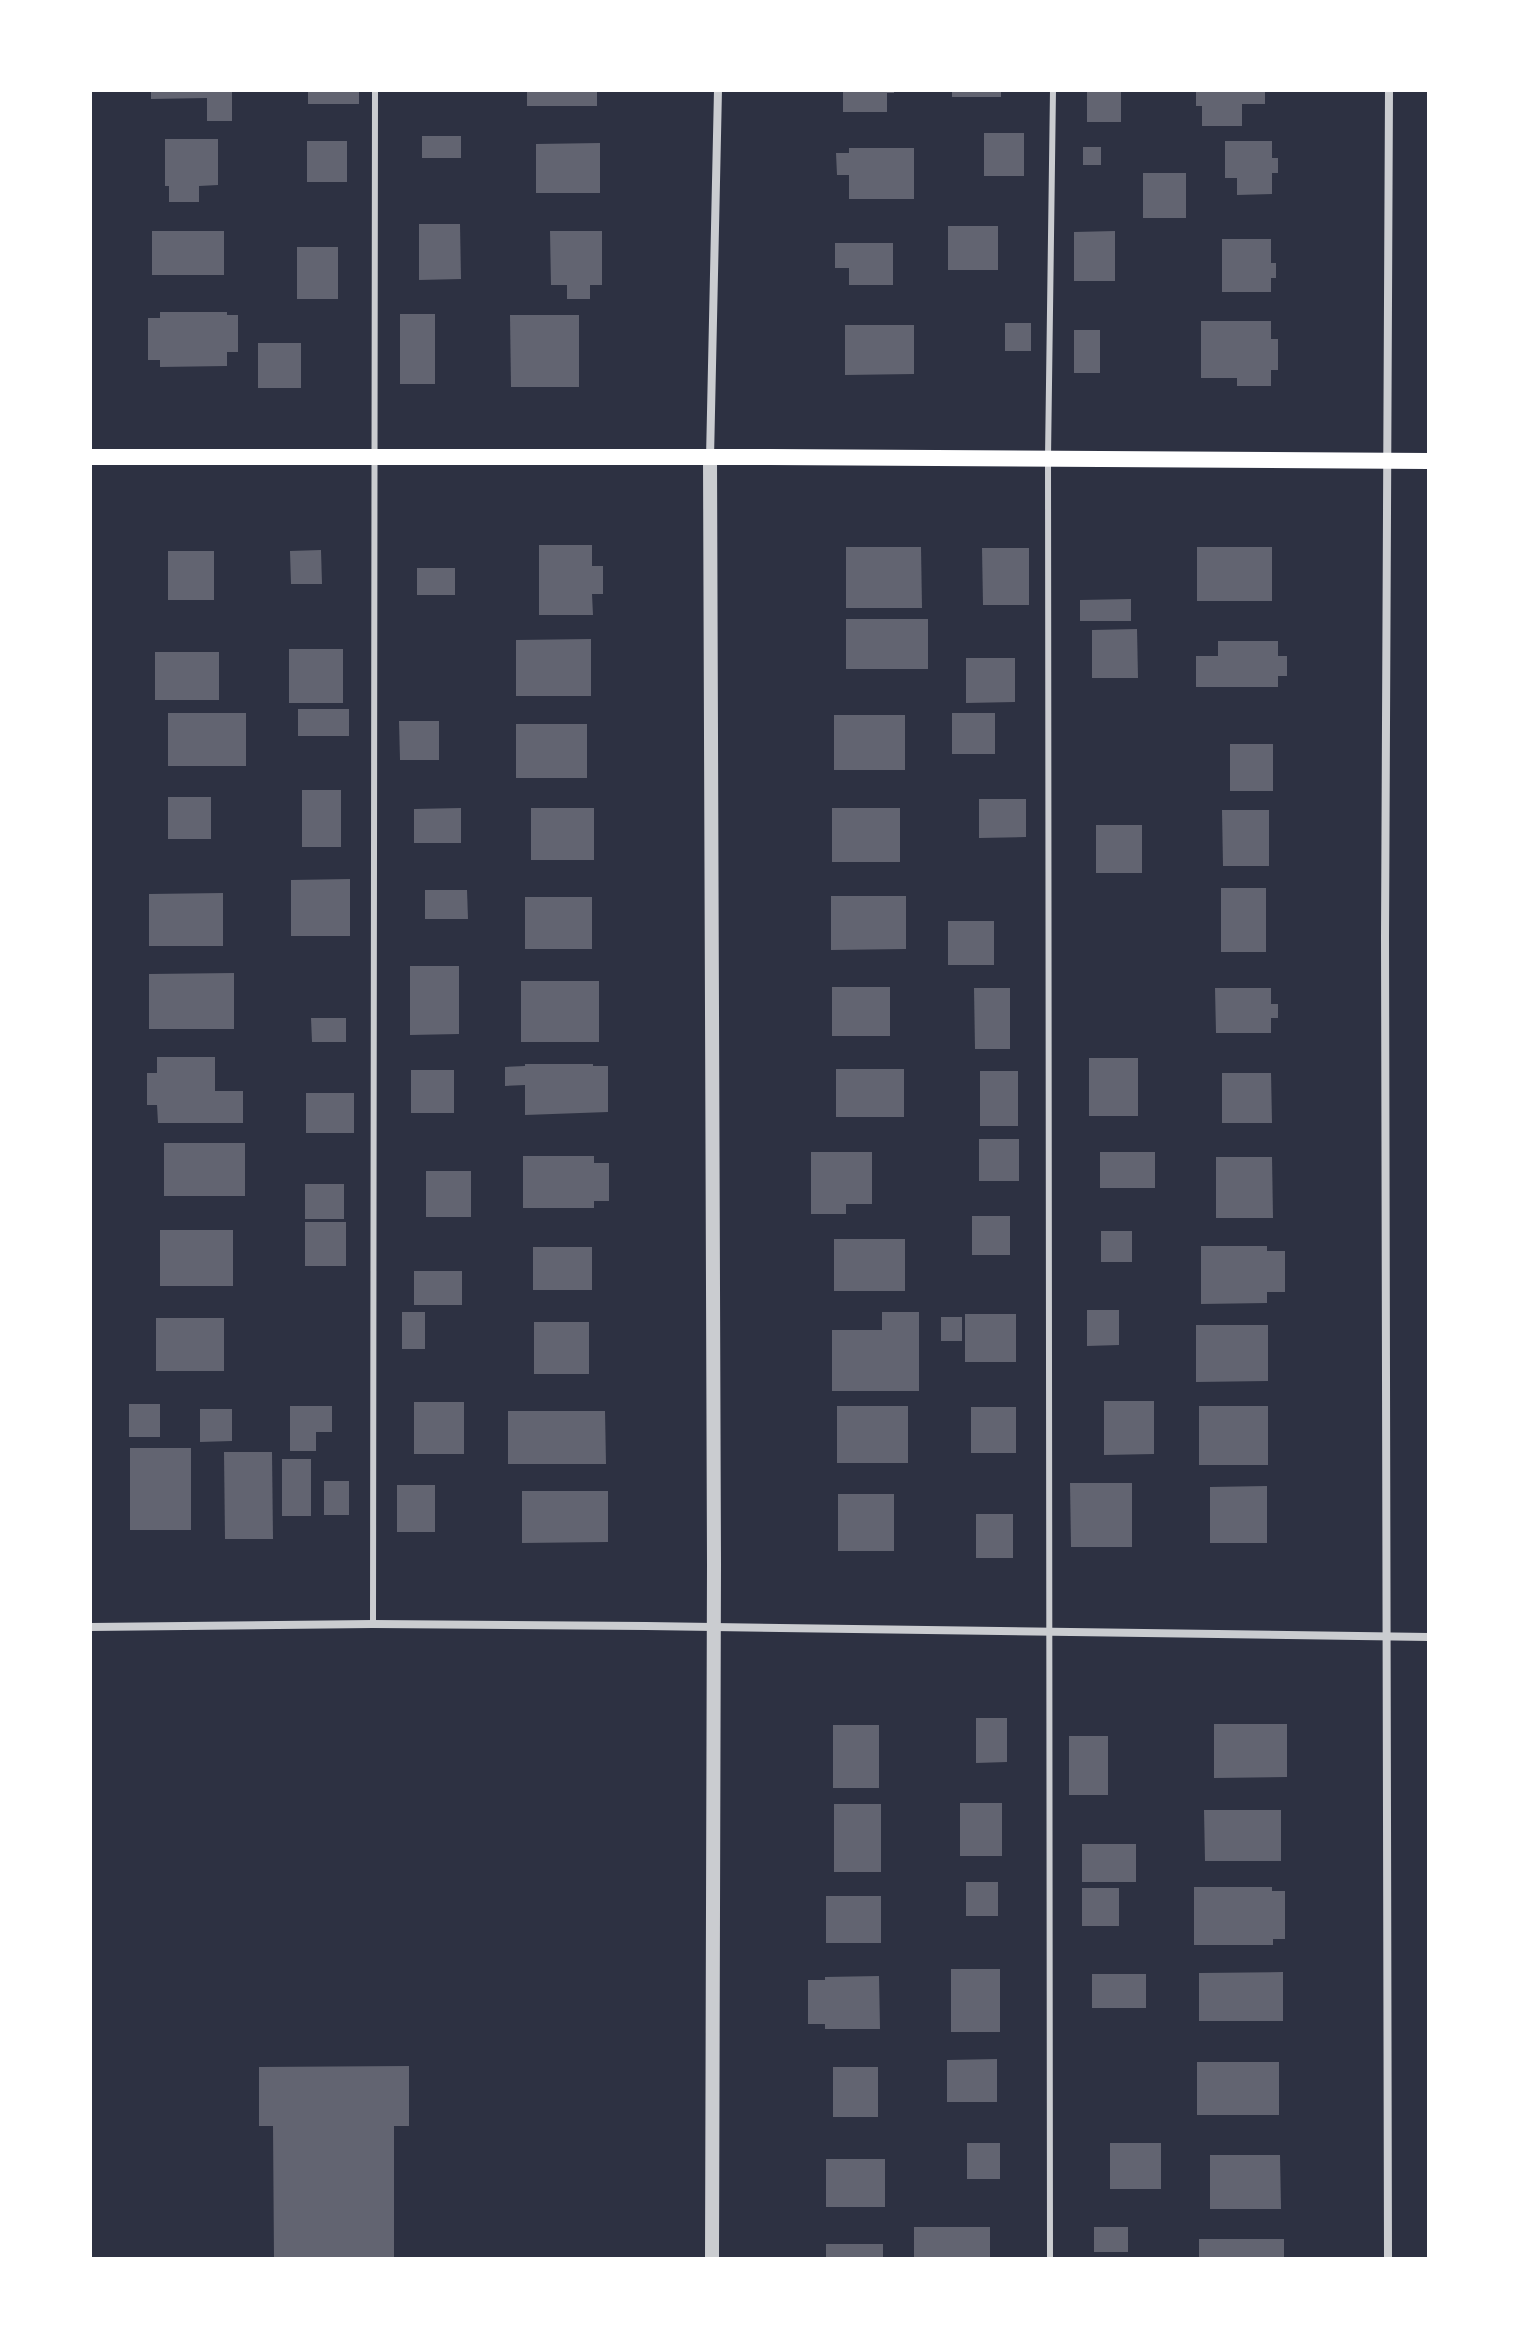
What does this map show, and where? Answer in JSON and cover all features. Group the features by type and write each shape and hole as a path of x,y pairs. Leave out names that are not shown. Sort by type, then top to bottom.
{"main road":[{"path":"90,457 374,455 1429,461"}],"street":[{"path":"712,2259 714,1628 710,459 718,90"},
{"path":"1388,2259 1385,460 1389,90"},
{"path":"90,1627 373,1624 1429,1637"}],"lane":[{"path":"373,1624 375,90"},
{"path":"1050,2259 1048,458 1053,90"}],"building":[{"path":"151,90 232,90 232,121 207,121 207,98 151,99"},
{"path":"308,90 359,90 359,104 308,104"},
{"path":"527,90 597,90 597,106 527,106"},
{"path":"843,90 894,90 894,93 887,93 887,112 843,112"},
{"path":"952,90 1001,90 1001,97 952,97"},
{"path":"1087,90 1121,90 1121,122 1087,122"},
{"path":"1196,90 1265,90 1265,104 1242,104 1242,126 1202,126 1202,106 1196,106"},
{"path":"984,133 1024,133 1024,176 984,176"},
{"path":"422,136 461,136 461,158 422,158"},
{"path":"165,139 218,139 218,185 199,186 199,202 169,202 169,186 165,186"},
{"path":"307,141 347,141 347,182 307,182"},
{"path":"1225,141 1272,141 1272,158 1278,158 1278,173 1272,173 1272,194 1237,195 1237,178 1225,178"},
{"path":"600,143 600,193 536,193 536,144"},
{"path":"1083,147 1101,147 1101,165 1083,165"},
{"path":"849,148 914,148 914,199 849,199 849,175 837,175 836,153 849,153"},
{"path":"1143,173 1186,173 1186,218 1143,218"},
{"path":"419,224 460,224 461,279 419,280"},
{"path":"948,226 998,226 998,270 948,270"},
{"path":"152,231 224,231 224,275 152,275"},
{"path":"550,231 602,231 602,285 590,285 590,299 567,299 567,285 551,285"},
{"path":"1115,231 1115,281 1074,281 1074,232"},
{"path":"1222,239 1271,239 1271,263 1276,263 1276,278 1271,278 1271,292 1222,292"},
{"path":"835,243 893,243 893,285 849,285 849,268 835,268"},
{"path":"297,247 338,247 338,299 297,299"},
{"path":"160,312 227,312 227,315 238,315 238,352 227,352 227,366 160,367 160,360 148,360 148,318 160,318"},
{"path":"400,314 435,314 435,384 400,384"},
{"path":"510,315 579,315 579,387 511,387"},
{"path":"1201,321 1271,321 1271,339 1278,339 1278,370 1271,370 1271,386 1237,386 1237,378 1201,378"},
{"path":"1005,323 1031,323 1031,351 1005,351"},
{"path":"845,325 914,325 914,374 845,375"},
{"path":"1074,330 1100,330 1100,373 1074,373"},
{"path":"258,343 301,343 301,388 258,388"},
{"path":"539,545 592,545 592,566 603,566 603,594 592,594 593,615 539,615"},
{"path":"846,547 921,547 922,608 846,608"},
{"path":"1197,547 1272,547 1272,601 1197,601"},
{"path":"982,548 1029,548 1029,605 983,605"},
{"path":"321,550 322,584 291,584 290,551"},
{"path":"168,551 214,551 214,600 168,600"},
{"path":"417,568 455,568 455,595 417,595"},
{"path":"1131,599 1131,621 1080,621 1080,600"},
{"path":"846,619 928,619 928,669 846,669"},
{"path":"1137,629 1138,678 1092,678 1092,630"},
{"path":"591,639 591,696 516,696 516,640"},
{"path":"1218,641 1278,641 1278,656 1287,656 1287,676 1278,676 1278,687 1196,687 1196,656 1218,656"},
{"path":"289,649 343,649 343,703 289,703"},
{"path":"155,652 219,652 219,700 155,700"},
{"path":"966,658 1015,658 1015,702 966,703"},
{"path":"298,709 349,709 349,736 298,736"},
{"path":"168,713 246,713 246,766 168,766"},
{"path":"952,713 995,713 995,754 952,754"},
{"path":"834,715 905,715 905,770 834,770"},
{"path":"399,721 439,721 439,760 400,760"},
{"path":"516,724 587,724 587,778 516,778"},
{"path":"1230,744 1273,744 1273,791 1230,791"},
{"path":"302,790 341,790 341,847 302,847"},
{"path":"168,797 211,797 211,839 168,839"},
{"path":"979,799 1026,799 1026,837 979,838"},
{"path":"461,808 461,843 414,843 414,809"},
{"path":"531,808 594,808 594,860 531,860"},
{"path":"832,808 900,808 900,862 832,862"},
{"path":"1222,810 1269,810 1269,866 1223,866"},
{"path":"1096,825 1142,825 1142,873 1096,873"},
{"path":"350,879 350,936 291,936 291,880"},
{"path":"1221,888 1266,888 1266,952 1221,952"},
{"path":"425,890 467,890 468,919 425,919"},
{"path":"223,893 223,946 149,946 149,894"},
{"path":"831,896 906,896 906,949 831,950"},
{"path":"525,897 592,897 592,949 525,949"},
{"path":"948,921 994,921 994,965 948,965"},
{"path":"410,966 459,966 459,1034 410,1035"},
{"path":"234,973 234,1029 149,1029 149,974"},
{"path":"521,981 599,981 599,1042 521,1042"},
{"path":"832,987 890,987 890,1036 832,1036"},
{"path":"974,988 1010,988 1010,1049 975,1049"},
{"path":"1215,988 1271,988 1271,1004 1278,1004 1278,1018 1271,1018 1271,1033 1216,1033"},
{"path":"311,1018 346,1018 346,1042 312,1042"},
{"path":"157,1057 215,1057 215,1091 243,1091 243,1123 158,1123 157,1105 147,1105 147,1073 157,1073"},
{"path":"1089,1058 1138,1058 1138,1116 1089,1116"},
{"path":"525,1064 608,1066 608,1112 525,1115 525,1085 505,1086 505,1067"},
{"path":"836,1069 904,1069 904,1117 836,1117"},
{"path":"411,1070 454,1070 454,1113 411,1113"},
{"path":"980,1071 1018,1071 1018,1126 980,1126"},
{"path":"1222,1073 1271,1073 1272,1123 1222,1123"},
{"path":"306,1093 354,1093 354,1133 306,1133"},
{"path":"979,1139 1019,1139 1019,1181 979,1181"},
{"path":"164,1143 245,1143 245,1196 164,1196"},
{"path":"811,1152 872,1152 872,1204 846,1204 846,1214 811,1214"},
{"path":"1100,1152 1155,1152 1155,1188 1100,1188"},
{"path":"523,1156 594,1156 594,1163 609,1163 609,1201 594,1201 594,1208 523,1208"},
{"path":"1216,1157 1272,1157 1273,1218 1216,1218"},
{"path":"426,1171 471,1171 471,1217 426,1217"},
{"path":"305,1184 344,1184 344,1219 305,1219"},
{"path":"972,1216 1010,1216 1010,1255 972,1255"},
{"path":"305,1222 346,1222 346,1266 305,1266"},
{"path":"160,1230 233,1230 233,1286 160,1286"},
{"path":"1101,1231 1132,1231 1132,1262 1101,1262"},
{"path":"834,1239 905,1239 905,1291 834,1291"},
{"path":"1201,1246 1267,1246 1267,1251 1285,1251 1285,1292 1267,1292 1267,1303 1201,1304"},
{"path":"533,1247 592,1247 592,1290 533,1290"},
{"path":"414,1271 462,1271 462,1305 414,1305"},
{"path":"1087,1310 1119,1310 1119,1345 1087,1346"},
{"path":"402,1312 425,1312 425,1349 402,1349"},
{"path":"882,1312 919,1312 919,1391 832,1391 832,1330 882,1330"},
{"path":"965,1314 1016,1314 1016,1362 965,1362"},
{"path":"941,1317 962,1317 962,1341 941,1341"},
{"path":"156,1318 224,1318 224,1371 156,1371"},
{"path":"534,1322 589,1322 589,1374 534,1374"},
{"path":"1196,1325 1268,1325 1268,1381 1196,1382"},
{"path":"1104,1401 1154,1401 1154,1454 1104,1455"},
{"path":"414,1402 464,1402 464,1454 414,1454"},
{"path":"129,1404 160,1404 160,1437 129,1437"},
{"path":"290,1406 332,1406 332,1432 316,1432 316,1451 290,1451"},
{"path":"837,1406 908,1406 908,1463 837,1463"},
{"path":"1199,1406 1268,1406 1268,1465 1199,1465"},
{"path":"971,1407 1016,1407 1016,1453 971,1453"},
{"path":"200,1409 232,1409 232,1441 200,1442"},
{"path":"508,1411 605,1411 606,1464 508,1464"},
{"path":"130,1448 191,1448 191,1530 130,1530"},
{"path":"224,1452 272,1452 273,1539 225,1539"},
{"path":"282,1459 311,1459 311,1516 282,1516"},
{"path":"324,1481 349,1481 349,1515 324,1515"},
{"path":"1070,1483 1132,1483 1132,1547 1071,1547"},
{"path":"397,1485 435,1485 435,1532 397,1532"},
{"path":"1267,1486 1267,1543 1210,1543 1210,1487"},
{"path":"522,1491 608,1491 608,1542 522,1543"},
{"path":"838,1494 894,1494 894,1551 838,1551"},
{"path":"976,1514 1013,1514 1013,1558 976,1558"},
{"path":"976,1718 1007,1718 1007,1762 976,1763"},
{"path":"1214,1724 1287,1724 1287,1777 1214,1778"},
{"path":"833,1725 879,1725 879,1788 833,1788"},
{"path":"1069,1736 1108,1736 1108,1795 1069,1795"},
{"path":"960,1803 1002,1803 1002,1856 960,1856"},
{"path":"834,1804 881,1804 881,1872 834,1872"},
{"path":"1204,1810 1281,1810 1281,1861 1205,1861"},
{"path":"1082,1844 1136,1844 1136,1882 1082,1882"},
{"path":"966,1882 998,1882 998,1916 966,1916"},
{"path":"1194,1887 1272,1887 1272,1891 1285,1891 1285,1939 1273,1939 1273,1945 1194,1945"},
{"path":"1082,1888 1119,1888 1119,1926 1082,1926"},
{"path":"826,1896 881,1896 881,1943 826,1943"},
{"path":"951,1969 1000,1969 1000,2032 951,2032"},
{"path":"1283,1972 1283,2021 1199,2021 1199,1973"},
{"path":"1092,1974 1146,1974 1146,2008 1092,2008"},
{"path":"879,1976 880,2029 825,2029 825,2024 808,2024 808,1980"},
{"path":"997,2059 997,2102 947,2102 947,2060"},
{"path":"1197,2062 1279,2062 1279,2115 1197,2115"},
{"path":"409,2066 409,2126 394,2126 394,2259 274,2259 273,2126 259,2126 259,2067"},
{"path":"833,2067 878,2067 878,2117 833,2117"},
{"path":"967,2143 1000,2143 1000,2179 967,2179"},
{"path":"1110,2143 1161,2143 1161,2189 1110,2189"},
{"path":"1210,2155 1280,2155 1281,2209 1210,2209"},
{"path":"826,2159 885,2159 885,2207 826,2207"},
{"path":"914,2227 990,2227 990,2259 914,2259"},
{"path":"1094,2227 1128,2227 1128,2252 1094,2252"},
{"path":"1199,2239 1284,2239 1284,2259 1199,2259"},
{"path":"826,2244 883,2244 883,2259 826,2259"}]}
